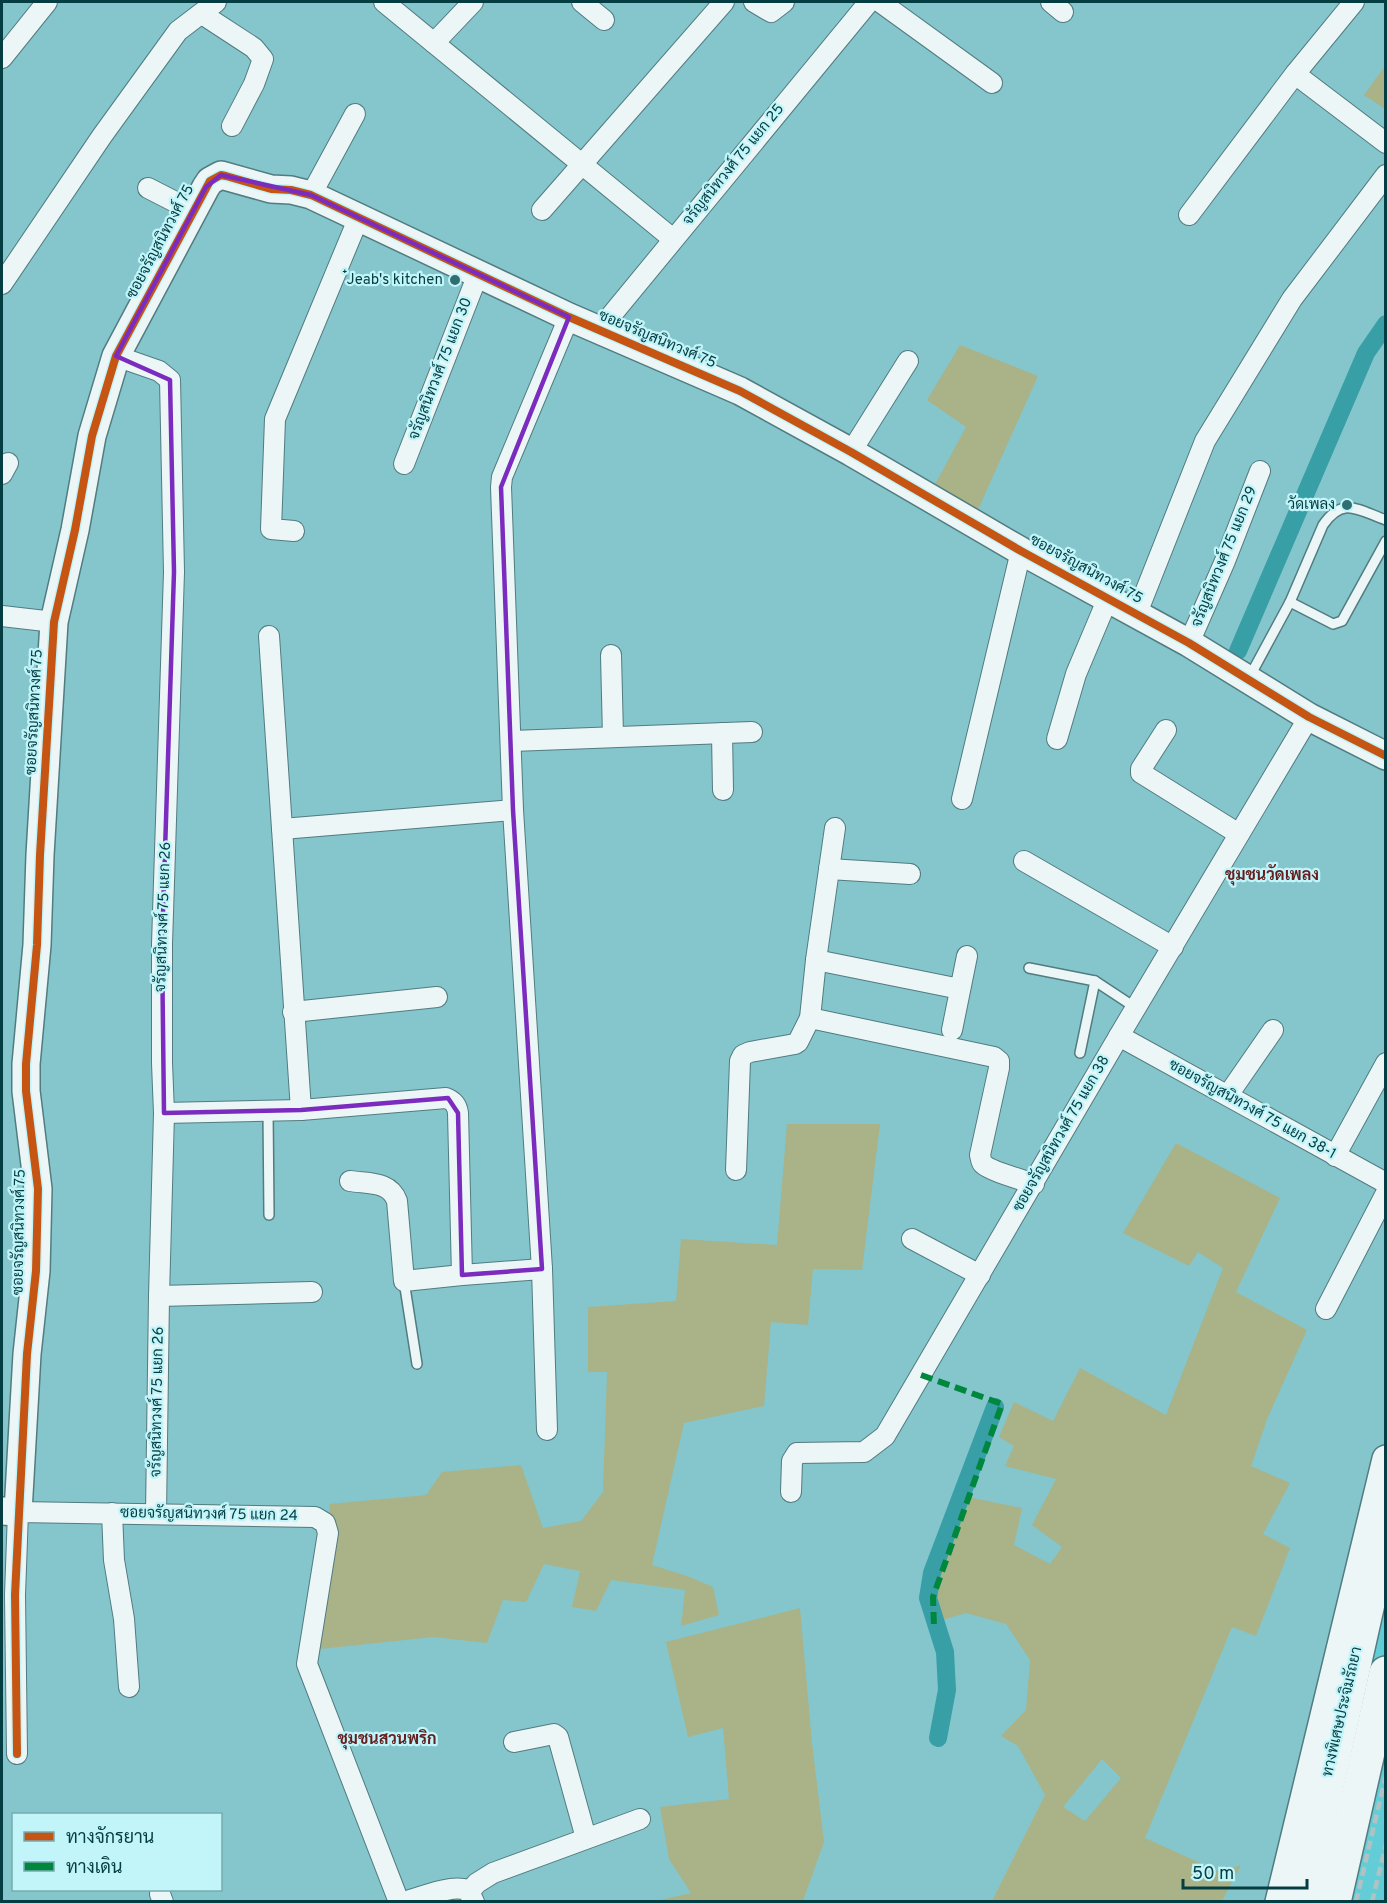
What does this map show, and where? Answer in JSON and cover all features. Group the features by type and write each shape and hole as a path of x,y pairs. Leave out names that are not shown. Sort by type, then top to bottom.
{"highway":[{"name":"ทางพิเศษประจิมรัถยา","path":"1301,1902 1386,1523"},
{"path":"1334,1902 1386,1673"}],"street":[{"path":"2,58 47,2"},
{"path":"384,2 673,239"},
{"path":"434,43 473,2"},
{"path":"582,2 604,20"},
{"path":"542,210 724,2"},
{"path":"754,2 771,12 784,2"},
{"name":"จรัญสนิทวงศ์ 75 แยก 25","path":"600,329 869,2"},
{"path":"880,2 992,83"},
{"path":"1189,214 1294,74 1354,2"},
{"path":"2,284 102,136 178,31 209,8 254,48 262,59 254,84 232,126"},
{"path":"1294,74 1386,143"},
{"path":"311,195 355,114"},
{"name":"ซอยจรัญสนิทวงศ์ 75","path":"10,1511 36,1271 38,1189 26,1091 26,1064 37,945 54,622 75,530 92,436 116,356 210,181 221,175 271,189 291,190 311,195 569,317 740,391 1021,551 1137,613 1309,717 1386,756"},
{"path":"1137,613 1204,441 1292,299 1386,175"},
{"path":"148,188 193,210"},
{"path":"294,531 271,530 275,419 359,217"},
{"name":"จรัญสนิทวงศ์ 75 แยก 30","path":"404,464 478,274"},
{"path":"547,1430 542,1269 513,810 501,487 502,477 569,317"},
{"name":"จรัญสนิทวงศ์ 75 แยก 26","path":"116,356 159,371 170,380 174,572 162,944 164,1113 156,1514"},
{"path":"850,452 908,361"},
{"name":"จรัญสนิทวงศ์ 75 แยก 29","path":"1189,643 1225,561 1260,471"},
{"path":"962,799 1021,551"},
{"path":"1057,739 1076,674 1108,598"},
{"path":"2,616 54,622"},
{"path":"268,636 301,1110"},
{"path":"611,655 613,736"},
{"name":"ซอยจรัญสนิทวงศ์ 75 แยก 38","path":"792,1492 792,1461 797,1454 864,1452 885,1436 1309,717"},
{"path":"1166,730 1141,769 1141,773 1239,834"},
{"path":"512,741 752,732"},
{"path":"722,734 723,790"},
{"path":"282,829 513,810"},
{"path":"736,1170 740,1061 743,1055 750,1052 795,1044 810,1018 835,828"},
{"path":"1024,861 1173,947"},
{"path":"829,869 910,874"},
{"path":"952,1030 967,956"},
{"path":"816,960 960,989"},
{"path":"293,1012 437,997"},
{"path":"810,1018 994,1057 999,1061 999,1068 980,1155 981,1160 990,1168 1034,1184"},
{"path":"1228,1095 1273,1030"},
{"name":"ซอยจรัญสนิทวงศ์ 75 แยก 38-1","path":"1119,1036 1386,1183"},
{"path":"1335,1156 1386,1063"},
{"path":"164,1113 301,1110 446,1098 454,1103 458,1113 462,1275"},
{"path":"350,1181 386,1186 395,1195 404,1281 542,1269"},
{"path":"1326,1309 1386,1193"},
{"path":"912,1239 980,1275"},
{"path":"159,1296 312,1292"},
{"path":"1279,1902 1386,1459"},
{"path":"10,1511 15,1594 17,1754"},
{"name":"ซอยจรัญสนิทวงศ์ 75 แยก 24","path":"10,1511 315,1517 325,1523 328,1533 307,1664 399,1902"},
{"path":"112,1513 114,1560 124,1618 129,1687"},
{"path":"514,1742 554,1734 558,1737 586,1838"},
{"path":"404,1902 447,1890 461,1889 472,1897 477,1883 493,1873 640,1819"}],"lane":[{"path":"1248,680 1290,602 1323,525 1336,510 1349,506 1386,519"},
{"path":"1290,602 1333,624 1342,621 1386,541"},
{"path":"1029,969 1095,981 1136,1008"},
{"path":"1080,1053 1095,981"},
{"path":"268,1111 269,1215"},
{"path":"404,1281 417,1364"}],"highlighted area":[{"path":"221,175 311,195 569,317 501,487 513,810 542,1269 462,1275 458,1113 448,1098 301,1110 164,1113 162,944 174,572 170,380 116,356 206,187"}],"shaded area":[{"path":"1385,1583 1385,1901 1313,1901"}],"green space":[{"path":"1385,66 1385,109 1364,95"},
{"path":"960,345 1038,376 976,514 932,490 966,427 927,400"},
{"path":"787,1124 880,1124 862,1270 813,1269 808,1325 771,1322 764,1406 684,1423 652,1565 713,1587 719,1615 681,1626 685,1590 611,1580 596,1611 572,1607 580,1571 544,1564 526,1602 503,1600 487,1643 433,1637 320,1649 330,1504 426,1495 442,1472 521,1465 543,1528 581,1521 603,1492 607,1372 588,1372 588,1307 676,1301 681,1239 777,1245"},
{"path":"1176,1143 1280,1198 1236,1292 1307,1330 1268,1417 1251,1466 1290,1483 1263,1534 1290,1548 1256,1636 1232,1627 1145,1838 1220,1872 1241,1865 1222,1901 992,1901 1045,1795 1018,1746 1001,1736 1026,1710 1030,1660 1006,1624 966,1613 942,1620 932,1585 963,1496 1022,1508 1014,1545 1050,1564 1062,1547 1032,1525 1056,1479 1005,1466 1014,1446 999,1437 1014,1402 1053,1421 1080,1368 1166,1415 1223,1268 1198,1252 1189,1266 1123,1233","holes":["1102,1759 1121,1778 1085,1821 1063,1807"]},
{"path":"800,1608 812,1743 824,1842 803,1901 655,1901 691,1893 669,1859 660,1807 729,1799 723,1728 688,1737 666,1642"}],"waterway":[{"path":"1238,651 1366,353 1386,324"},
{"path":"938,1738 947,1690 945,1652 928,1598 932,1573 995,1407"}],"railway":[{"path":"1356,1902 1386,1775"},
{"path":"1372,1902 1386,1844"}],"marked path":[{"path":"921,1375 1002,1404 933,1597 934,1627"}],"cycle path":[{"path":"17,1754 15,1595 27,1354 36,1271 38,1189 26,1091 26,1064 37,945 54,622 75,530 92,436 116,356 210,181 221,175 271,189 291,190 311,195 569,317 740,391 851,452 1021,551 1189,643 1309,717 1386,756"}],"place":[{"name":"๋Jeab's kitchen","path":"455,280"},
{"name":"วัดเพลง","path":"1347,505"}],"district":[{"name":"ชุมชนวัดเพลง","path":"1272,876"},
{"name":"ชุมชนสวนพริก","path":"387,1740"}]}
